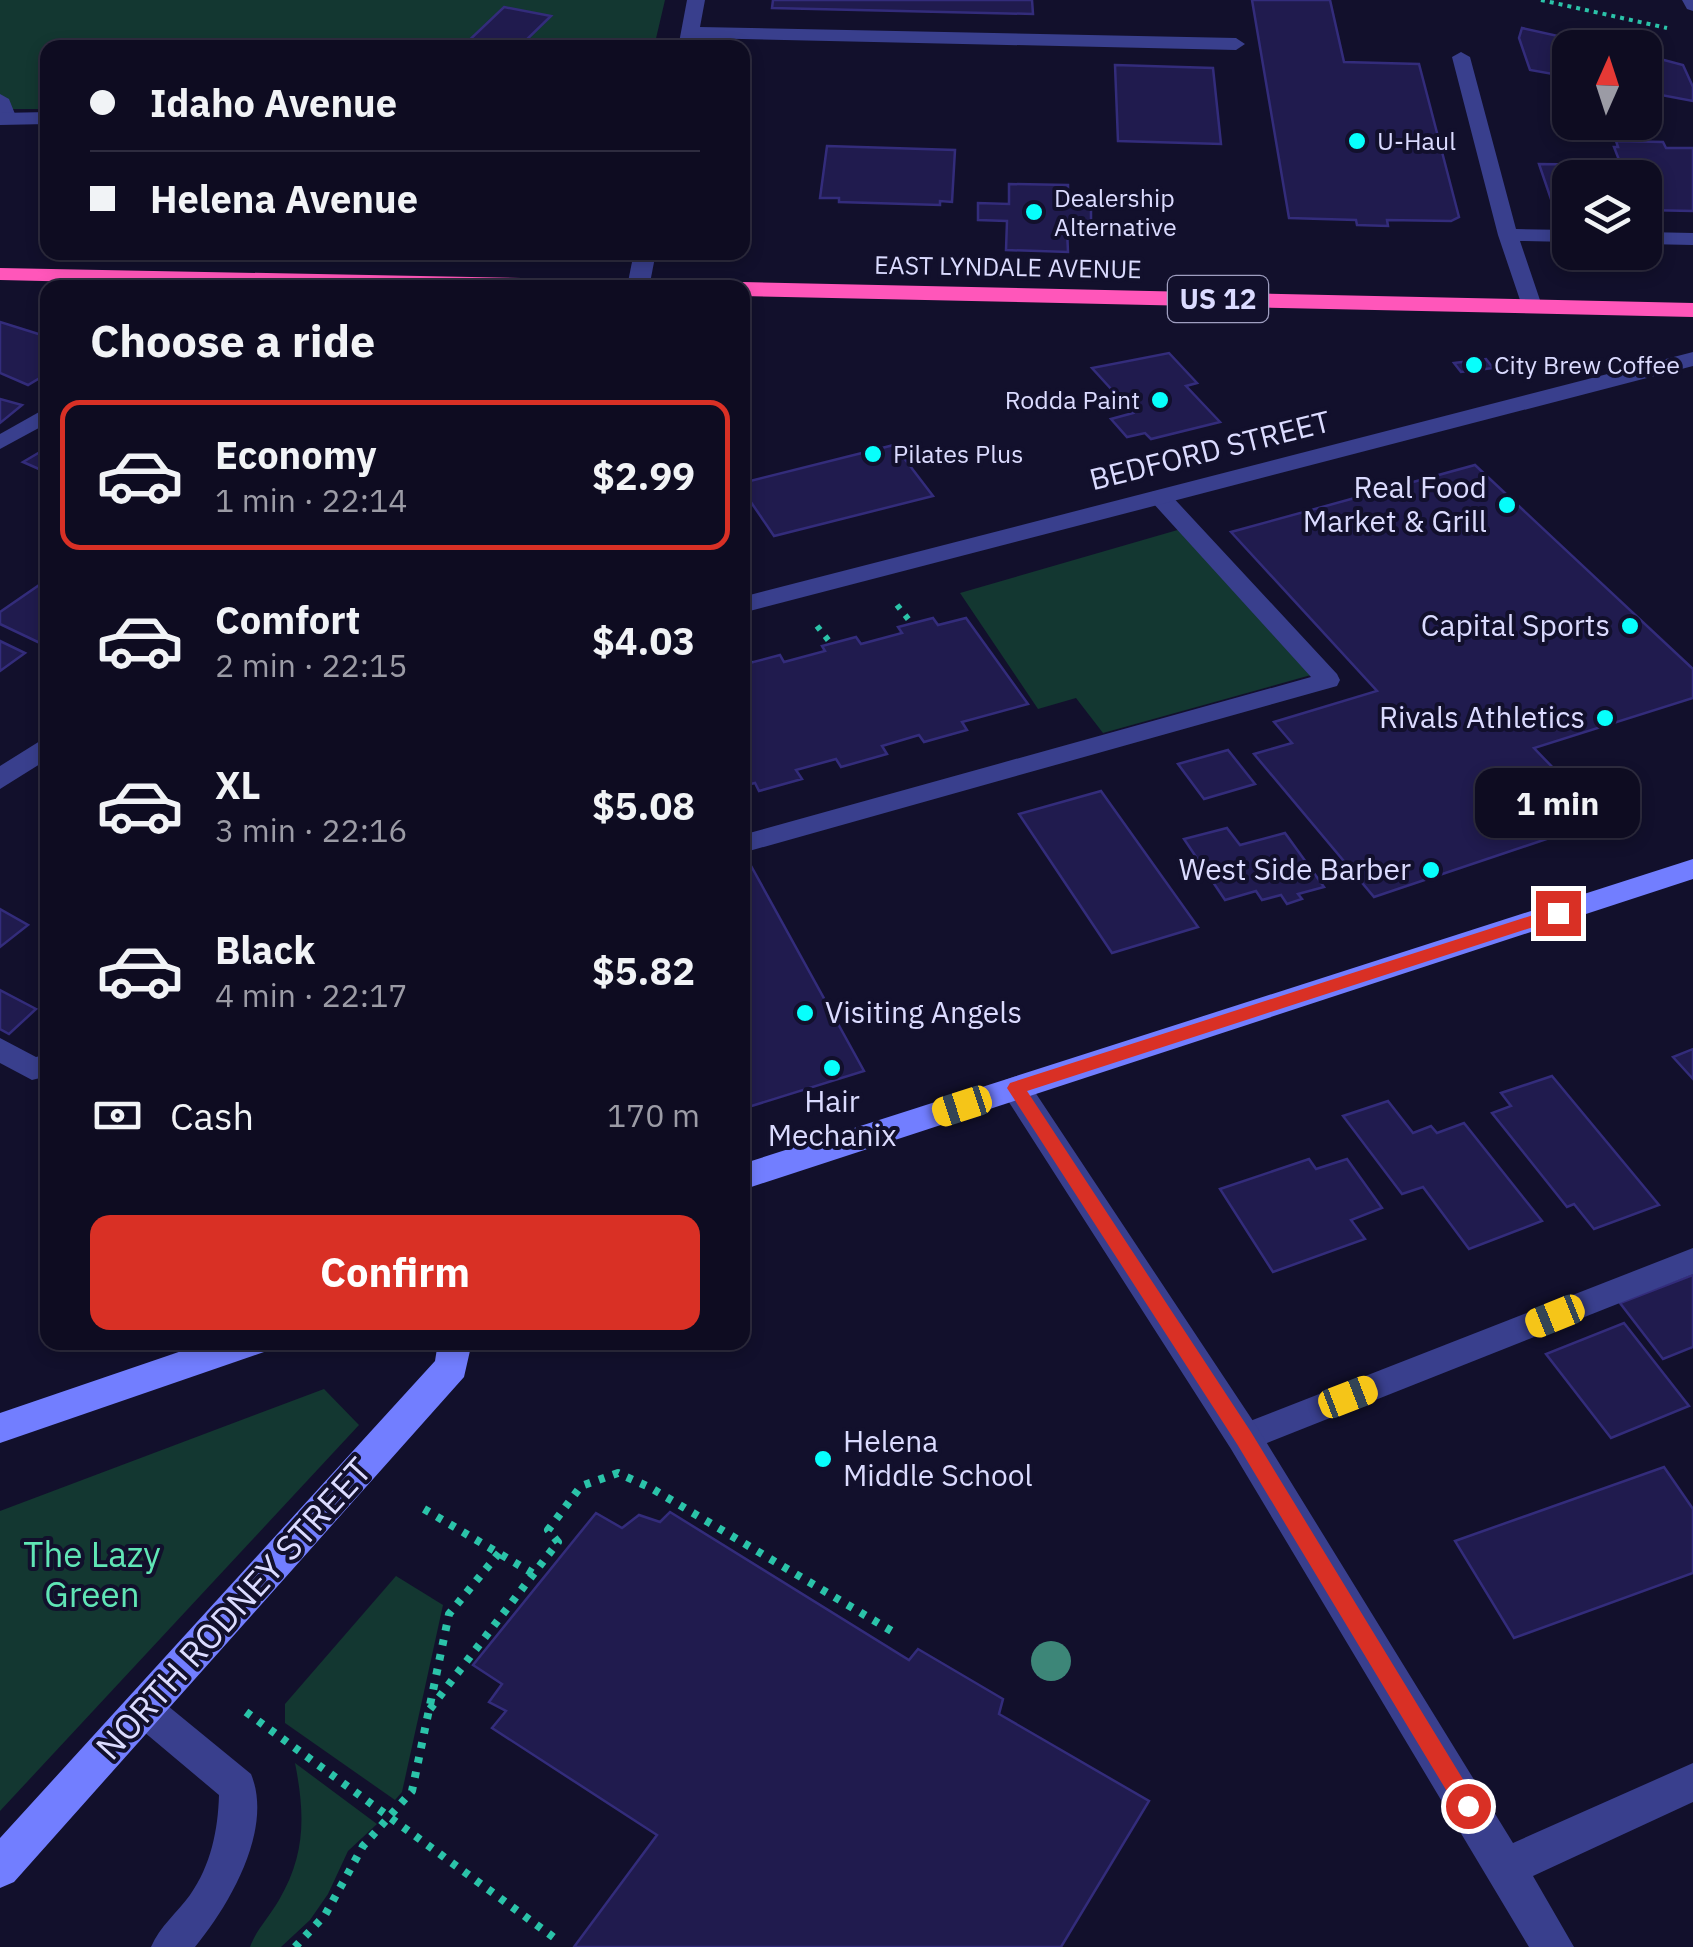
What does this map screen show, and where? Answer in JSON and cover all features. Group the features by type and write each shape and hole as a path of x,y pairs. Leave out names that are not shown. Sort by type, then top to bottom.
{"highway":[{"path":"0,274 165,280"},
{"name":"EAST LYNDALE AVENUE","path":"750,289 1693,310"}],"main road":[{"path":"750,1175 1693,869"},
{"path":"0,1428 229,1350"},
{"name":"NORTH RODNEY STREET","path":"0,1868 452,1368 454,1350"}],"street":[{"path":"689,40 696,0"},
{"path":"750,40 1236,44"},
{"path":"2,123 40,119"},
{"name":"BEDFORD STREET","path":"750,602 1693,359"},
{"path":"0,780 40,750"},
{"path":"1016,1088 1244,1438 1553,1947"},
{"path":"1505,1868 1693,1782"}],"lane":[{"path":"1461,57 1508,235 1532,306"},
{"path":"0,98 2,123"},
{"path":"1508,235 1552,236"},
{"path":"1662,238 1693,239"},
{"path":"0,444 40,417"},
{"path":"750,842 1328,680 1160,497"},
{"path":"0,1050 40,1062"},
{"path":"1244,1438 1693,1261"},
{"path":"144,1709 238,1787 236,1836 205,1906 170,1947"}],"path":[{"path":"1542,0 1674,30"},
{"path":"897,605 909,620"},
{"path":"817,626 829,641"},
{"path":"430,1709 558,1542 548,1530 581,1486 618,1473 651,1488 894,1634"},
{"path":"424,1509 534,1574"},
{"path":"295,1947 325,1915 363,1846 412,1791 450,1614 499,1553"},
{"path":"246,1712 560,1942"}],"green space":[{"path":"0,0 665,0 656,40 40,40 40,109 0,109"},
{"path":"1181,529 1311,675 1103,733 1076,698 1038,709 960,593"},
{"name":"The Lazy Green","path":"324,1389 359,1425 0,1811 0,1511"},
{"path":"396,1576 443,1605 402,1792 395,1800 285,1723 285,1704"},
{"path":"295,1763 377,1824 348,1851 328,1894 310,1920 281,1947 250,1947 288,1883 299,1850 301,1799"}],"building":[{"path":"773,0 1032,0 1033,14 772,8"},
{"name":"U-Haul","path":"1252,0 1330,0 1344,62 1419,64 1459,217 1451,221 1387,220 1388,226 1357,225 1356,220 1289,218"},
{"path":"504,7 551,16 526,40 469,40"},
{"path":"1522,28 1552,35 1552,74 1530,70 1519,38"},
{"path":"1662,59 1683,65 1693,87 1693,101 1662,95"},
{"path":"1115,65 1213,68 1221,144 1118,141"},
{"path":"1616,141 1663,142 1666,148 1693,148 1693,211 1662,210 1662,160 1619,160 1614,147 1618,147"},
{"path":"827,146 955,150 952,202 839,202 839,198 820,198"},
{"path":"1539,164 1552,164 1552,202"},
{"name":"Dealership Alternative","path":"1009,184 1068,185 1068,195 1091,196 1091,230 1067,229 1068,252 1006,250 1007,221 978,220 978,203 1009,204"},
{"path":"0,322 40,334 40,378 28,385 0,373"},
{"name":"Rodda Paint","path":"1169,353 1197,383 1186,386 1220,422 1151,439 1145,433 1127,437 1111,419 1133,413 1092,368"},
{"name":"City Brew Coffee","path":"1486,359 1493,368 1461,372 1454,363"},
{"path":"0,399 22,405 0,423"},
{"path":"894,445 933,496 774,536 750,501 750,481"},
{"path":"40,452 40,469 23,462"},
{"path":"1475,465 1693,669 1693,698 1534,748 1603,820 1374,897 1254,754 1292,743 1274,722 1377,691 1231,532"},
{"path":"40,584 40,643 0,624 0,612"},
{"path":"933,618 938,625 966,618 1028,704 962,722 967,730 924,742 919,735 882,746 887,754 841,767 836,759 796,770 802,779 759,791 755,783 750,784 750,663 780,655 784,662 825,651 822,646 856,637 861,644 902,633 898,627"},
{"path":"0,641 25,653 0,671"},
{"path":"1228,750 1255,784 1204,799 1178,764"},
{"path":"1101,791 1198,927 1112,953 1019,814"},
{"path":"1227,828 1240,845 1285,833 1324,887 1298,894 1302,899 1287,904 1281,895 1262,900 1256,891 1225,900 1184,839"},
{"path":"750,864 864,1071 750,1107"},
{"path":"0,909 28,925 0,947"},
{"path":"0,990 36,1009 9,1034 0,1029"},
{"path":"1693,1049 1693,1079 1673,1057"},
{"path":"1552,1076 1659,1205 1594,1229 1574,1204 1567,1207 1492,1113 1511,1106 1501,1093"},
{"path":"1388,1101 1413,1133 1431,1126 1437,1133 1464,1123 1542,1221 1469,1249 1423,1187 1402,1194 1343,1116"},
{"path":"1309,1159 1316,1169 1347,1159 1382,1208 1351,1220 1365,1239 1273,1272 1220,1189"},
{"path":"1693,1275 1693,1347 1663,1359 1620,1303"},
{"path":"1624,1323 1689,1406 1611,1438 1546,1354"},
{"path":"1664,1467 1693,1509 1693,1573 1514,1638 1455,1541"},
{"path":"670,1512 909,1660 918,1649 1003,1699 999,1714 1149,1801 1061,1947 574,1947 657,1835 492,1728 506,1711 489,1702 502,1684 473,1665 596,1513 622,1528 639,1515 660,1522"}],"place":[{"name":"U-Haul","path":"1357,141"},
{"name":"Dealership Alternative","path":"1034,212"},
{"name":"City Brew Coffee","path":"1474,365"},
{"name":"Rodda Paint","path":"1160,400"},
{"name":"Pilates Plus","path":"873,454"},
{"name":"Real Food Market & Grill","path":"1507,505"},
{"name":"Capital Sports","path":"1630,626"},
{"name":"Rivals Athletics","path":"1605,718"},
{"name":"West Side Barber","path":"1431,870"},
{"name":"Visiting Angels","path":"805,1013"},
{"name":"Hair Mechanix","path":"832,1068"},
{"name":"Helena Middle School","path":"823,1459"}],"route":[{"path":"1468,1806 1244,1438 1016,1088 1558,913"}]}
